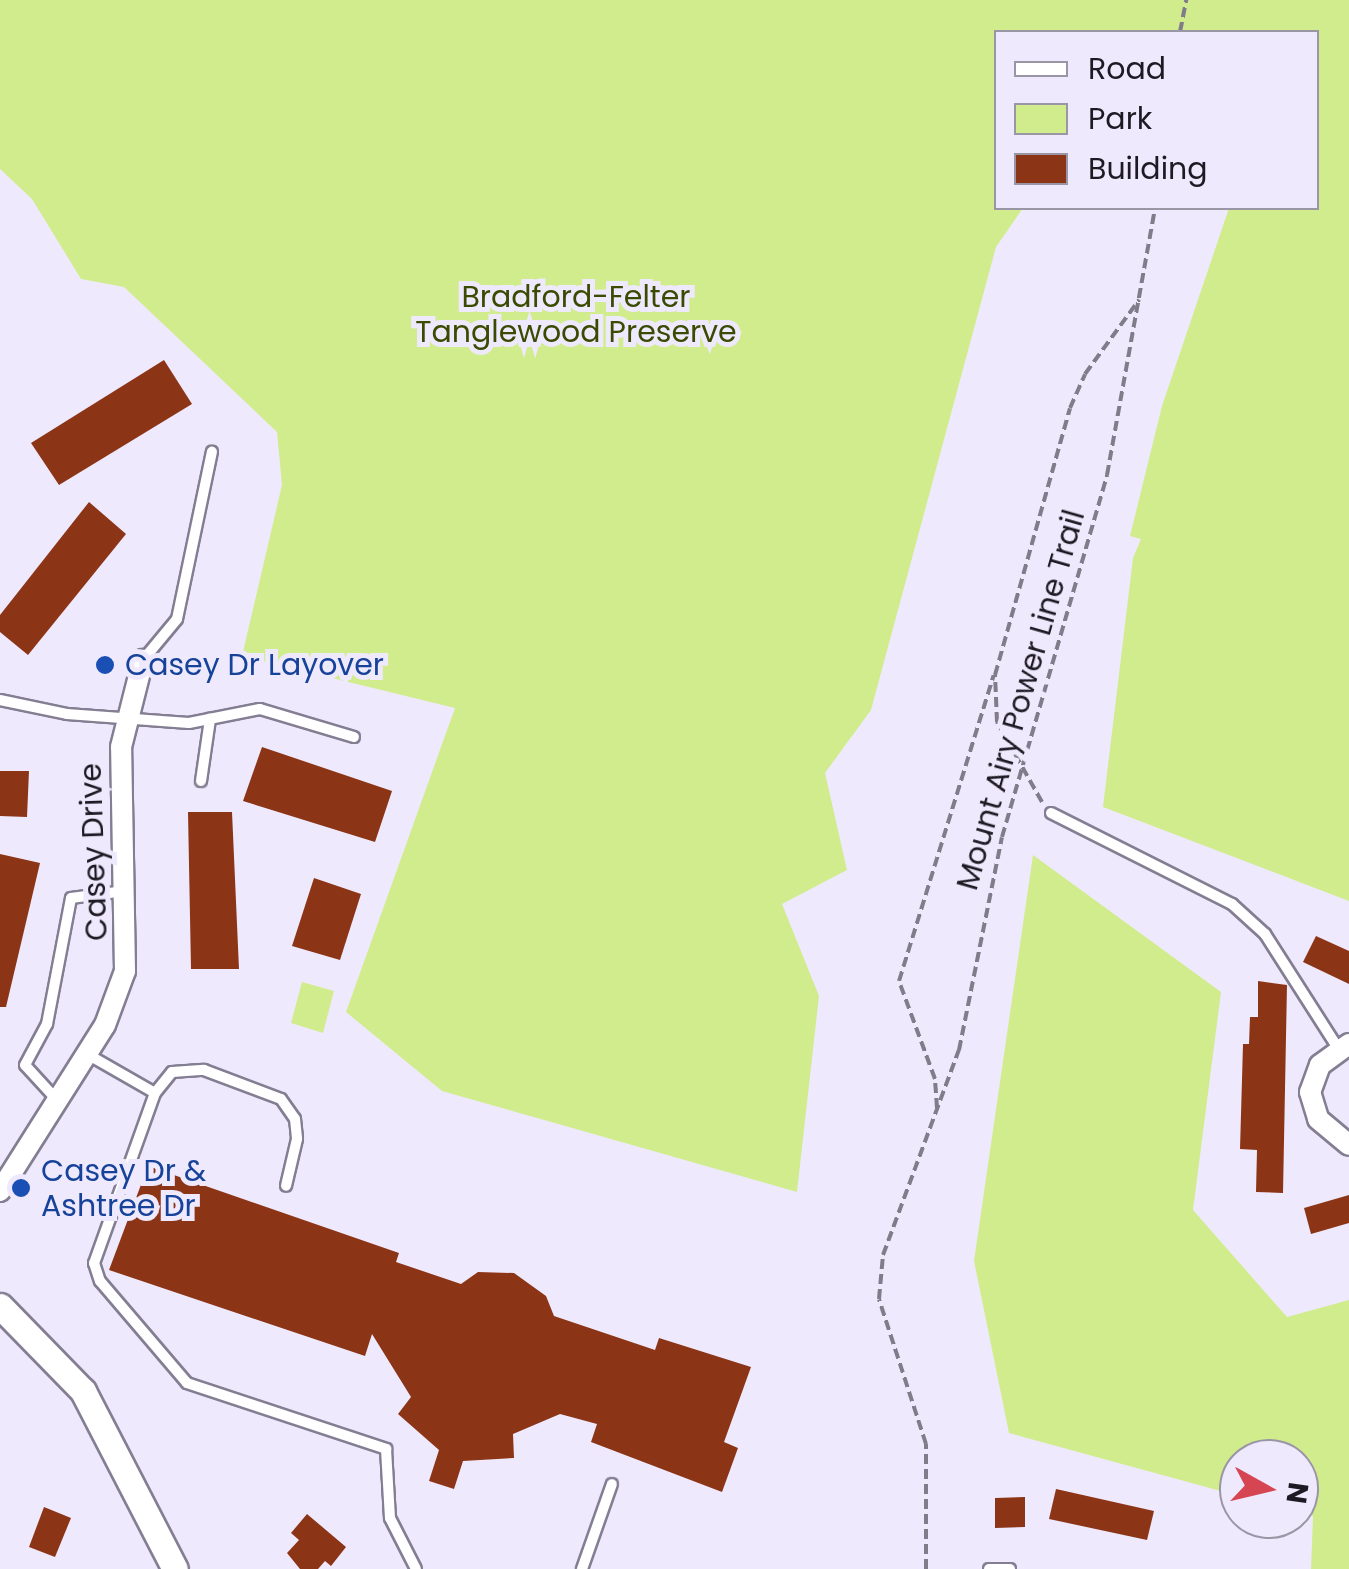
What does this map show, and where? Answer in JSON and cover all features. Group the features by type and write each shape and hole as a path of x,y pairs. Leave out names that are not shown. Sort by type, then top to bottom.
{"street":[{"name":"Casey Drive","path":"0,1190 86,1053 125,972 126,891 119,776 127,714 143,660"},
{"path":"1343,1046 1320,1065 1310,1092 1318,1118 1349,1145"},
{"path":"0,1306 83,1390 175,1569"}],"lane":[{"path":"143,660 177,619 212,452"},
{"path":"0,700 67,714 127,714 178,723 260,710 354,737"},
{"path":"201,781 210,720"},
{"path":"1051,813 1232,904 1265,934 1343,1046"},
{"path":"57,1100 25,1065 46,1024 71,898 126,891"},
{"path":"86,1053 155,1093"},
{"path":"286,1186 297,1139 295,1119 281,1100 204,1070 172,1072 155,1093 94,1264 100,1281 187,1383 386,1449 390,1518 416,1569"},
{"path":"582,1569 612,1484"},
{"path":"989,1569 1010,1569"}],"path":[{"path":"1180,30 1186,0"},
{"name":"Mount Airy Power Line Trail","path":"926,1569 926,1444 879,1299 883,1256 938,1113 1022,778 1108,475 1155,210"},
{"name":"Mount Airy Power Line Trail","path":"938,1113 935,1080 898,980 995,675 1070,408 1085,374 1140,298"},
{"path":"995,675 996,722 1022,778 1051,813"}],"green space":[{"name":"Bradford-Felter Tanglewood Preserve","path":"0,0 1349,0 1349,901 1103,807 1133,558 1141,539 1130,536 1162,406 1228,210 1319,210 1319,30 994,30 994,210 1022,210 996,247 871,710 825,773 847,870 782,904 819,996 797,1192 442,1091 346,1012 455,708 242,656 282,485 277,432 124,287 81,279 32,199 0,169"},
{"path":"1033,855 1221,992 1193,1210 1287,1317 1349,1300 1349,1569 1311,1569 1312,1539 1319,1539 1319,1439 1219,1439 1219,1491 1009,1433 974,1261"},
{"path":"302,982 334,991 323,1033 291,1023"}],"building":[{"path":"164,360 192,404 59,485 31,443"},
{"path":"89,502 126,534 28,655 0,632 0,615"},
{"path":"262,747 392,791 375,842 243,801"},
{"path":"0,771 29,771 27,817 0,816"},
{"path":"188,812 232,812 239,969 191,969"},
{"path":"0,854 40,863 6,1007 0,1007"},
{"path":"314,878 361,894 340,960 292,946"},
{"path":"1316,936 1349,951 1349,984 1303,962"},
{"path":"1258,981 1287,985 1283,1193 1256,1192 1257,1150 1240,1149 1243,1044 1249,1044 1250,1017 1258,1017"},
{"path":"148,1166 399,1253 396,1262 461,1284 478,1272 514,1273 546,1296 554,1316 655,1350 659,1338 751,1367 724,1442 738,1448 722,1492 591,1442 597,1424 560,1414 513,1434 514,1458 463,1461 454,1489 429,1481 439,1450 398,1414 411,1397 372,1334 365,1356 109,1270"},
{"path":"1349,1195 1349,1223 1311,1234 1304,1208"},
{"path":"1056,1489 1154,1511 1147,1540 1049,1519"},
{"path":"1025,1497 1025,1527 995,1528 995,1498"},
{"path":"44,1507 71,1518 55,1557 29,1547"},
{"path":"307,1514 346,1547 331,1566 325,1561 318,1569 300,1569 287,1553 299,1540 291,1533"}],"place":[{"name":"Casey Dr Layover","path":"105,665"},
{"name":"Casey Dr & Ashtree Dr","path":"21,1188"}]}
